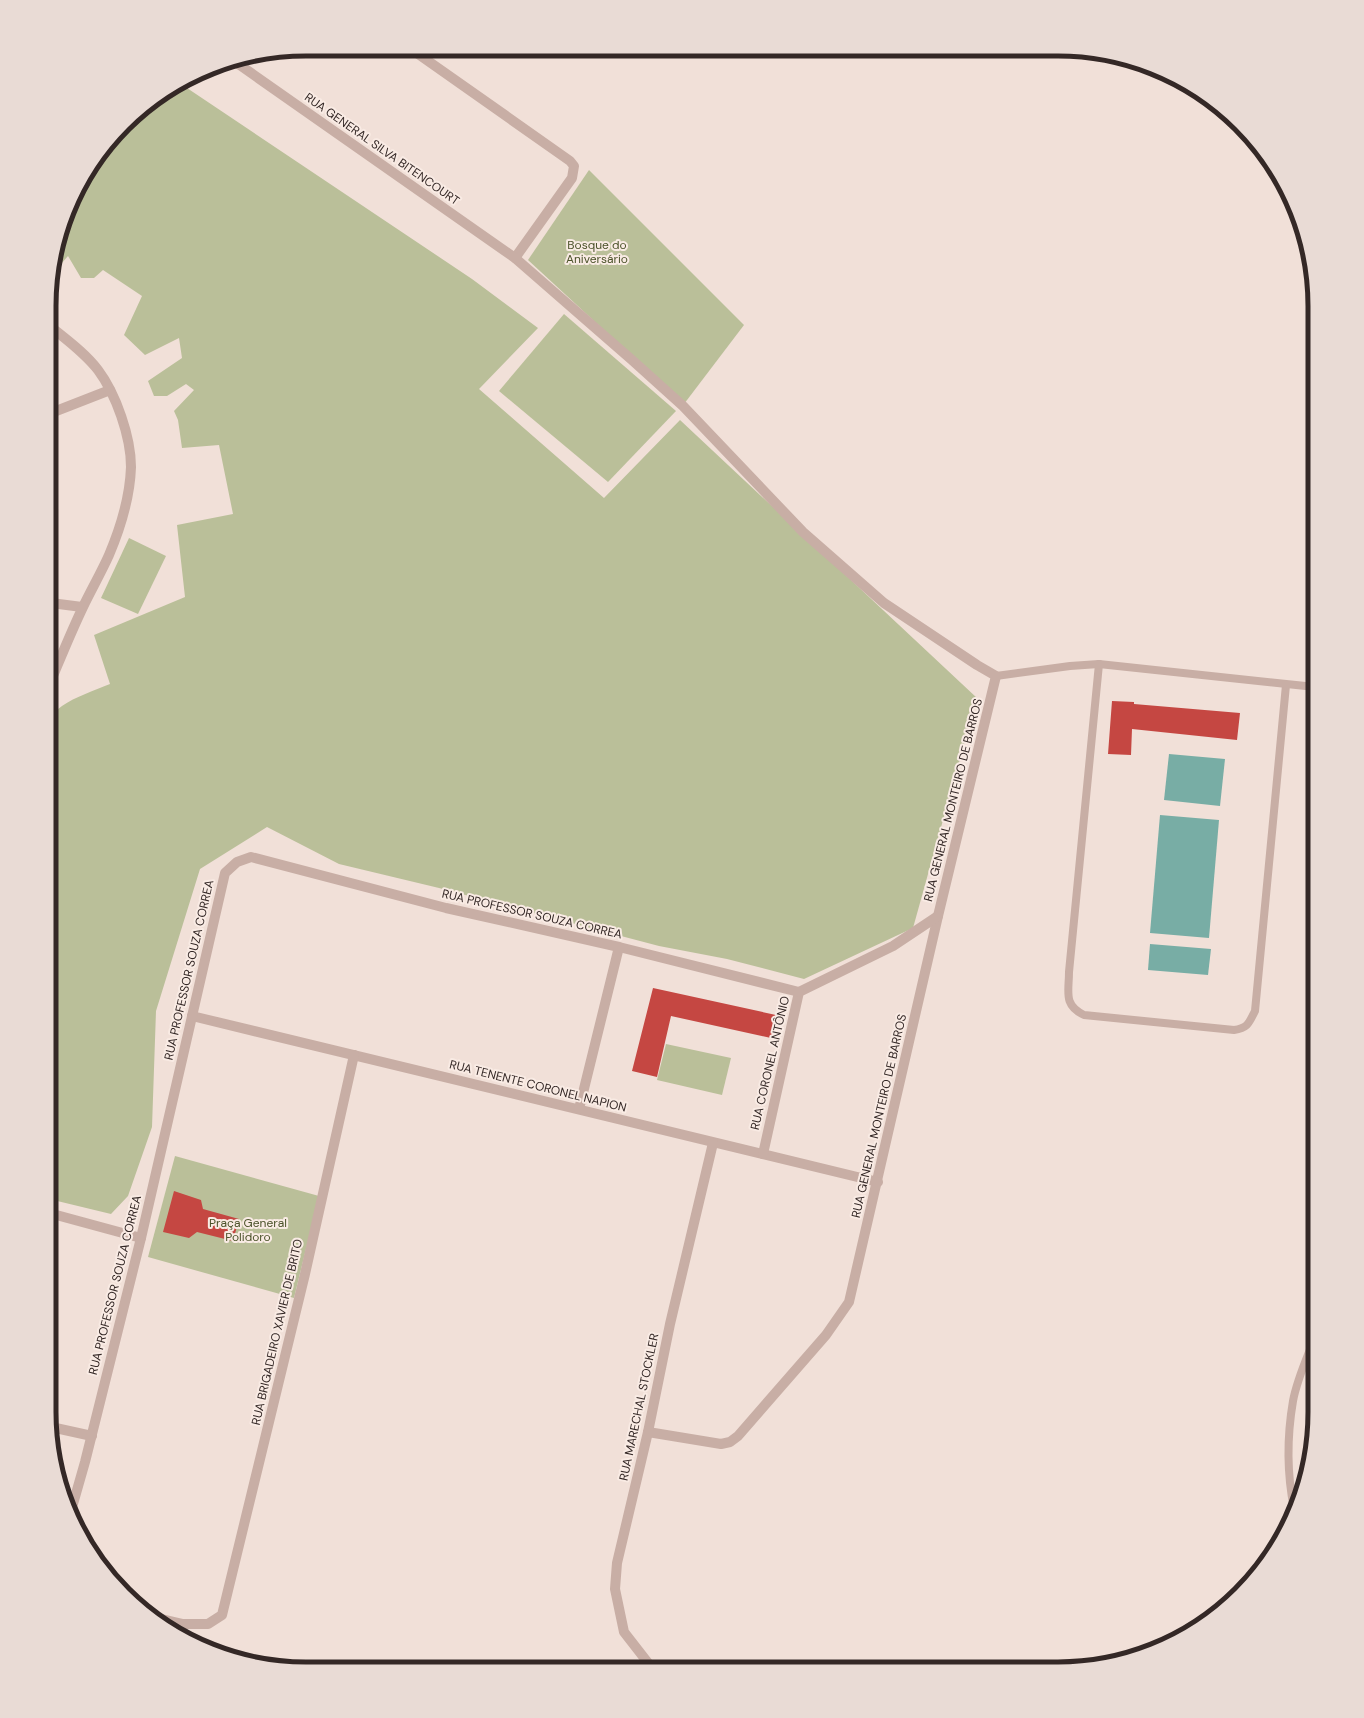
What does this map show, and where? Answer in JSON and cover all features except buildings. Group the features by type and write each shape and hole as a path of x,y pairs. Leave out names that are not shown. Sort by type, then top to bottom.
{"street":[{"path":"421,56 570,161 574,166 572,178 515,258"},
{"name":"RUA GENERAL SILVA BITENCOURT","path":"240,65 515,258 683,406 803,532 884,603 977,666 996,676"},
{"path":"56,331 78,349 93,365 110,390 123,420 131,466 122,516 109,555 82,607 56,669"},
{"path":"56,411 110,390"},
{"path":"56,604 82,607"},
{"name":"RUA GENERAL MONTEIRO DE BARROS","path":"648,1432 721,1444 730,1442 738,1436 826,1335 849,1302 878,1182 938,916 996,676"},
{"name":"RUA PROFESSOR SOUZA CORREA","path":"73,1503 92,1436 141,1238 225,873 237,862 251,857 446,908 619,947 799,992"},
{"name":"RUA CORONEL ANTÔNIO","path":"763,1154 799,992 893,946 938,916"},
{"path":"579,1109 619,947"},
{"name":"RUA TENENTE CORONEL NAPION","path":"192,1016 878,1182"},
{"name":"RUA BRIGADEIRO XAVIER DE BRITO","path":"168,1620 183,1624 208,1624 222,1615 305,1274 354,1055"},
{"name":"RUA MARECHAL STOCKLER","path":"647,1662 624,1632 615,1589 617,1563 648,1432 670,1324 713,1143"},
{"path":"56,1215 141,1238"},
{"path":"57,1428 92,1436"}],"lane":[{"path":"1099,664 1070,964 1069,1002 1075,1010 1084,1015 1234,1030 1244,1029 1250,1022 1255,1011 1286,685"},
{"path":"996,676 1070,666 1099,664 1308,687"},
{"path":"1292,1500 1288,1437 1293,1400 1308,1355"}],"green space":[{"path":"186,87 472,279 538,328 479,389 604,498 680,420 977,698 913,928 804,979 727,959 659,946 439,888 339,864 267,827 200,869 156,1011 152,1127 128,1196 111,1214 56,1201 56,711 79,697 110,684 94,635 185,597 177,525 233,514 219,445 182,448 178,420 174,411 194,390 186,384 167,396 154,396 148,381 182,358 179,338 145,355 124,335 142,296 103,270 94,278 81,278 68,256 61,264 61,258 69,226 82,196 98,167 118,141 141,118 167,98"},
{"name":"Bosque do Aniversário","path":"589,170 744,325 684,404 528,260"},
{"path":"564,314 676,411 608,482 499,391"},
{"path":"129,538 166,556 138,614 101,598"},
{"path":"666,1044 731,1058 722,1095 657,1080"},
{"name":"Praça General Polidoro","path":"175,1156 319,1196 294,1298 148,1257"}],"water":[{"path":"1169,754 1225,759 1220,806 1164,800"},
{"path":"1160,815 1219,820 1209,938 1150,933"},
{"path":"1150,944 1211,949 1208,975 1148,970"}]}
